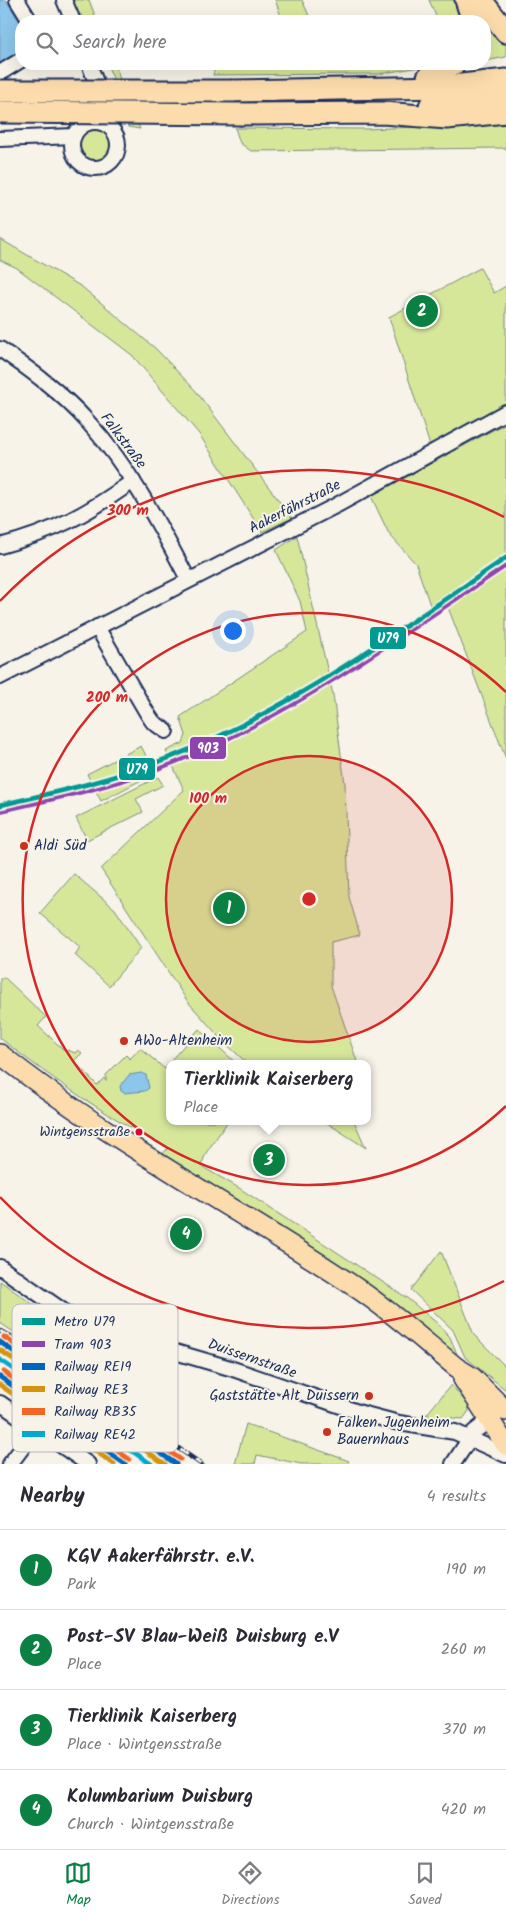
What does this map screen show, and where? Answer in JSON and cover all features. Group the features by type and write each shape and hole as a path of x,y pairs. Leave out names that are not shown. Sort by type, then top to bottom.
{"highway":[{"path":"466,0 471,15"},
{"path":"481,0 506,32"},
{"path":"491,68 506,66"},
{"path":"428,77 442,70"},
{"path":"363,88 478,70"},
{"path":"0,91 233,91 444,87 506,80"},
{"path":"0,112 383,113 447,118 504,109"}],"main road":[{"path":"0,1054 30,1078 81,1113 361,1290 456,1367 472,1377 499,1413 506,1445"}],"street":[{"path":"17,0 26,15"},
{"path":"64,0 70,15"},
{"path":"0,73 15,64"},
{"path":"92,70 98,105 94,122"},
{"path":"92,70 107,110 109,126 117,139 118,146 112,161 104,166 87,167 80,162 73,150 74,136 79,128 94,122 109,126"},
{"path":"14,140 74,136"},
{"path":"0,139 73,150"},
{"name":"Falkstraße","path":"0,349 40,376 88,422 133,481 188,579"},
{"name":"Aakerfährstraße","path":"0,677 188,579 337,505 506,412"},
{"path":"0,546 38,536 75,519 133,481"},
{"path":"97,627 146,713 153,722 166,731"},
{"name":"Duissernstraße","path":"0,1267 53,1304"},
{"name":"Duissernstraße","path":"178,1352 230,1368 361,1413 400,1423 441,1428 469,1438 506,1455"},
{"path":"0,1403 12,1409"},
{"path":"453,1464 469,1438 499,1413"},
{"path":"10,1464 19,1452"},
{"path":"74,1452 88,1464"}],"green space":[{"path":"73,0 89,0 95,15 81,15"},
{"path":"275,0 302,0 309,15 281,15"},
{"path":"429,0 456,0 463,15 435,15"},
{"path":"476,3 486,15 479,15"},
{"path":"491,21 506,39 506,57 491,60"},
{"path":"110,70 116,70 140,129 128,127 126,109"},
{"path":"214,70 402,70 378,74 213,75"},
{"path":"506,125 506,150 502,148 251,151 240,143 235,128 364,129"},
{"path":"95,130 107,134 111,146 107,158 95,162 83,158 79,146 83,134"},
{"path":"0,239 82,287 156,349 195,390 292,518 262,532 199,434 132,355 17,268 0,260"},
{"path":"480,268 494,293 506,286 506,406 430,446 389,317"},
{"path":"506,423 506,759 446,602 431,608 416,564 389,534 371,496"},
{"path":"297,536 333,695 345,784 349,897 360,935 331,942 331,986 357,1060 244,1060 224,1042 188,1002 101,869 184,790 166,751 183,743 186,735 180,717 307,632 300,601 276,550"},
{"path":"141,746 155,773 101,801 87,774"},
{"path":"158,777 163,785 136,799 143,812 87,840 76,818"},
{"path":"74,874 115,909 141,948 109,986 75,955 80,947 40,913"},
{"path":"0,978 5,978 46,1017 38,1026 66,1052 68,1050 75,1053 78,1050 82,1053 74,1061 97,1085 104,1078 106,1081 106,1075 126,1055 130,1059 140,1048 165,1069 166,1068 166,1125 225,1125 206,1153 201,1166 239,1188 407,1298 438,1324 450,1337 459,1359 160,1157 168,1148 124,1124 81,1097 40,1069 0,1038"},
{"path":"199,1029 233,1060 172,1060"},
{"path":"330,1125 356,1125 366,1148"},
{"path":"441,1251 474,1335 506,1367 506,1390 465,1357 453,1330 411,1290"},
{"path":"0,1281 32,1304 12,1304 12,1331 0,1323"},
{"path":"451,1385 468,1404 469,1411 463,1419 426,1415"},
{"path":"246,1424 349,1461 347,1464 301,1464 257,1455 255,1464 235,1464"}],"water":[{"path":"0,0 6,0 15,15 15,54 0,63"},
{"path":"141,1073 146,1075 149,1088 145,1091 124,1093 121,1091 120,1086 129,1075"}],"railway":[{"path":"0,1331 12,1338"},
{"path":"178,1448 201,1464"}],"metro line":[{"name":"U79","path":"0,805 65,790 129,772 216,738 259,716 344,667 506,558"}],"tram line":[{"name":"903","path":"1,811 68,796 133,778 220,743 263,721 346,672 506,566"}],"rail line":[{"name":"RB35","path":"4,1337 12,1343"},
{"name":"RE19","path":"0,1342 12,1350"},
{"name":"RE3","path":"0,1350 12,1358"},
{"name":"RE42","path":"0,1360 12,1368"},
{"name":"RB35","path":"4,1372 12,1378"},
{"name":"RE19","path":"0,1377 12,1385"},
{"name":"RE3","path":"0,1385 12,1393"},
{"name":"RE3","path":"97,1452 114,1464"},
{"name":"RE19","path":"108,1452 125,1464"},
{"name":"RB35","path":"119,1452 129,1459"},
{"name":"RE42","path":"134,1452 151,1464"},
{"name":"RE3","path":"148,1452 165,1464"},
{"name":"RE19","path":"159,1452 176,1464"},
{"name":"RB35","path":"170,1452 180,1459"}],"place":[{"name":"Post-SV Blau-Weiß Duisburg e.V","path":"422,311"},
{"name":"Aldi Süd","path":"24,846"},
{"name":"KGV Aakerfährstr. e.V.","path":"229,908"},
{"name":"AWo-Altenheim","path":"124,1041"},
{"name":"Wintgensstraße","path":"139,1132"},
{"name":"Tierklinik Kaiserberg","path":"269,1160"},
{"name":"Kolumbarium Duisburg","path":"186,1234"},
{"name":"Gaststätte Alt Duissern","path":"369,1396"},
{"name":"Falken Jugenheim Bauernhaus","path":"327,1432"}]}
